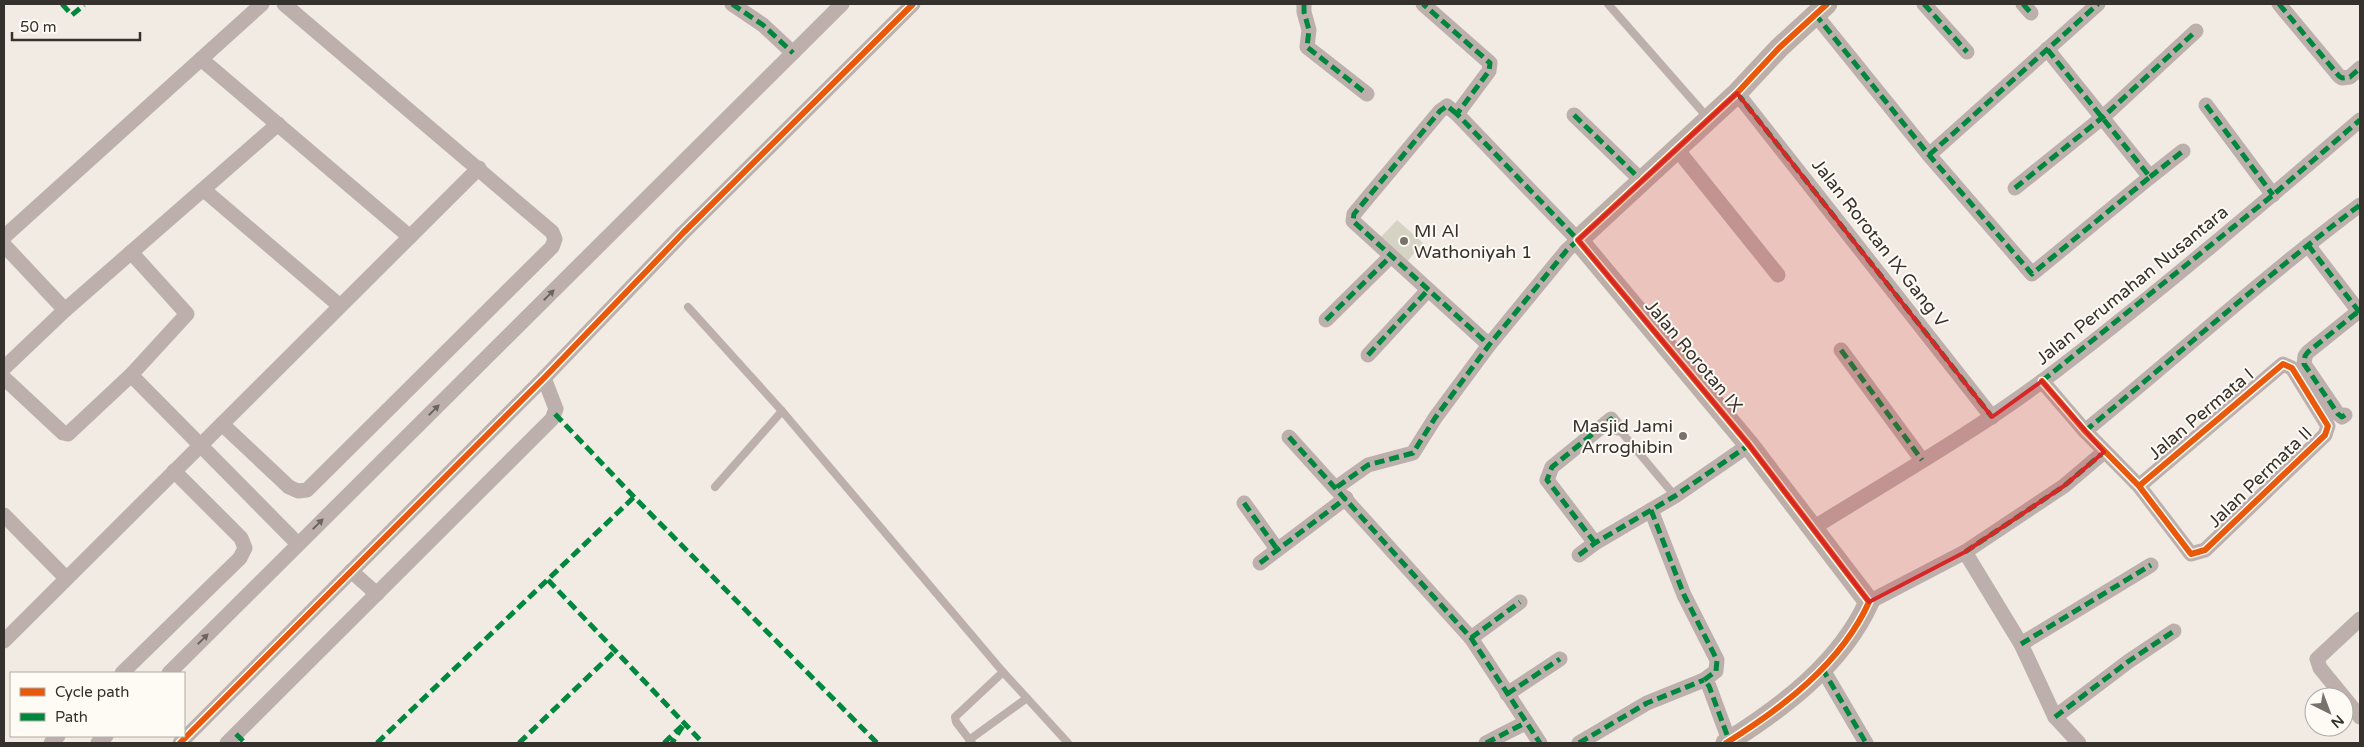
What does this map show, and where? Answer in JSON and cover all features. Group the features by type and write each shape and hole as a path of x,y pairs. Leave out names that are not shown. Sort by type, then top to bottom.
{"street":[{"path":"4,237 262,4"},
{"path":"222,424 289,487 298,492 307,490 552,247 555,239 552,232 479,168 284,4"},
{"path":"732,4 763,25 793,53"},
{"path":"170,672 842,4"},
{"path":"180,743 544,378 684,232 913,4"},
{"path":"1304,4 1303,10 1309,30 1307,47 1367,94"},
{"path":"1423,4 1489,61 1490,68 1457,114"},
{"path":"1924,4 1967,52"},
{"path":"1929,155 2098,4"},
{"path":"2279,4 2339,76 2342,78 2350,77 2360,68"},
{"path":"1260,563 1368,466 1413,453 1435,418 1489,345 1567,250 1737,93 1779,48 1821,9 1929,155 2027,271 2034,274 2150,177 2183,152"},
{"path":"2015,188 2103,117 2196,31"},
{"path":"2047,49 2150,177"},
{"path":"201,59 410,237"},
{"name":"Jalan Rorotan IX Gang V","path":"1737,93 1992,417"},
{"path":"2206,105 2273,195"},
{"path":"1489,345 1354,223 1354,214 1444,107 1450,107 1578,240"},
{"path":"1574,115 1641,180"},
{"name":"Jalan Perumahan Nusantara","path":"1813,528 1992,417 2036,385 2273,195 2360,120"},
{"path":"4,368 65,310 278,124"},
{"path":"1676,148 1778,275"},
{"path":"4,641 479,168"},
{"path":"204,190 340,306"},
{"path":"2085,430 2157,373 2308,245 2360,205"},
{"name":"Jalan Rorotan IX","path":"1578,240 1749,445 1870,602"},
{"path":"4,245 65,310"},
{"path":"2308,245 2360,312 2308,352 2304,359 2304,364 2338,414 2342,417 2345,415"},
{"path":"4,378 63,433 68,434 131,375 187,314 131,252"},
{"path":"1326,320 1391,256"},
{"path":"1368,355 1428,290"},
{"path":"1841,350 1922,460"},
{"name":"Jalan Permata I","path":"2139,486 2283,364"},
{"name":"Jalan Permata II","path":"2191,554 2205,550 2328,431 2326,421 2292,368 2283,364"},
{"path":"131,375 276,519 298,544"},
{"path":"227,743 556,414 544,378"},
{"name":"Jalan Perumahan Nusantara","path":"2036,385 2085,430 2104,452 2139,486 2191,554"},
{"path":"1595,543 1547,480 1552,467 1611,418 1618,428"},
{"path":"1289,436 1471,638 1540,743"},
{"path":"1579,555 1595,543 1675,496 1749,445"},
{"path":"1704,680 1709,686 1728,743 1782,706 1822,668 1853,630 1870,602 1965,552 2064,486 2104,452"},
{"path":"123,672 240,558 244,548 241,538 174,471"},
{"path":"1244,502 1277,549"},
{"path":"1578,743 1647,703 1704,680 1716,671 1717,660 1684,595 1651,510"},
{"path":"4,515 66,578"},
{"path":"1965,552 2021,644 2055,717 2079,743"},
{"path":"2021,644 2151,565"},
{"path":"351,571 377,594"},
{"path":"1471,638 1520,602"},
{"path":"2360,619 2317,659 2320,668 2360,717"},
{"path":"2055,717 2129,661 2174,631"},
{"path":"1507,694 1560,659"},
{"path":"1822,668 1866,743"},
{"path":"1486,743 1525,722"}],"lane":[{"path":"1608,4 1708,118"},
{"path":"688,307 782,411 1003,672 1068,743"},
{"path":"715,488 782,411"},
{"path":"1618,428 1675,496"},
{"path":"1003,672 955,717 956,722 971,742 1026,698"}],"highlighted area":[{"path":"1737,93 1992,417 2042,381 2104,452 2064,486 1965,552 1869,602 1749,445 1578,240"}],"shaded area":[{"path":"1397,220 1423,243 1405,264 1378,240"}],"marked path":[{"path":"62,4 72,15 84,5"},
{"path":"732,4 763,25 793,53"},
{"path":"1304,4 1304,12 1309,30 1307,47 1367,94"},
{"path":"1337,487 1368,465 1413,453 1435,418 1489,345 1567,250 1578,240 1457,114 1489,71 1490,63 1423,4"},
{"path":"1924,4 1967,52"},
{"path":"2023,4 2031,13"},
{"path":"1929,155 2098,4"},
{"path":"2279,4 2339,76 2342,78 2350,77 2360,68"},
{"path":"1815,14 1929,155 2032,274 2150,177 2047,49"},
{"path":"2015,188 2103,117 2196,31"},
{"path":"1737,93 1992,417"},
{"path":"2206,105 2273,195"},
{"path":"1457,114 1447,106 1440,111 1354,214 1353,221 1489,345"},
{"path":"1574,115 1641,180"},
{"path":"2042,381 2273,195 2360,120"},
{"path":"2150,177 2183,151"},
{"path":"2085,431 2255,288 2360,205"},
{"path":"2308,245 2360,313"},
{"path":"1326,320 1391,256"},
{"path":"1368,355 1428,290"},
{"path":"2345,415 2342,417 2338,414 2304,364 2305,356 2360,310"},
{"path":"1841,350 1922,460"},
{"path":"555,414 634,497 877,743"},
{"path":"1595,543 1547,480 1552,467 1611,419 1618,428"},
{"path":"1289,437 1471,638 1540,743"},
{"path":"1579,555 1595,543 1675,496 1749,445"},
{"path":"1965,552 2064,486 2104,452"},
{"path":"377,743 634,497"},
{"path":"1260,563 1346,498"},
{"path":"1244,503 1277,549"},
{"path":"1651,510 1684,595 1717,660 1716,671 1704,680 1709,686 1730,743"},
{"path":"2021,644 2151,565"},
{"path":"548,580 703,743"},
{"path":"1471,638 1520,602"},
{"path":"2055,717 2129,661 2174,631"},
{"path":"519,743 615,651"},
{"path":"1507,694 1560,659"},
{"path":"1822,668 1866,743"},
{"path":"1579,743 1647,703 1704,680"},
{"path":"1486,743 1525,723"},
{"path":"664,743 684,724 672,743"},
{"path":"236,734 245,743"}],"cycle path":[{"path":"180,743 544,378 684,232 913,4"},
{"path":"1726,743 1768,715 1808,683 1843,645 1869,602 1749,445 1578,240 1737,93 1779,48 1827,4"},
{"path":"2042,381 2085,431 2139,486 2191,554 2205,550 2325,435 2328,426 2292,368 2283,364 2139,486"}],"place":[{"name":"MI Al Wathoniyah 1","path":"1404,241"},
{"name":"Masjid Jami Arroghibin","path":"1683,436"}]}
